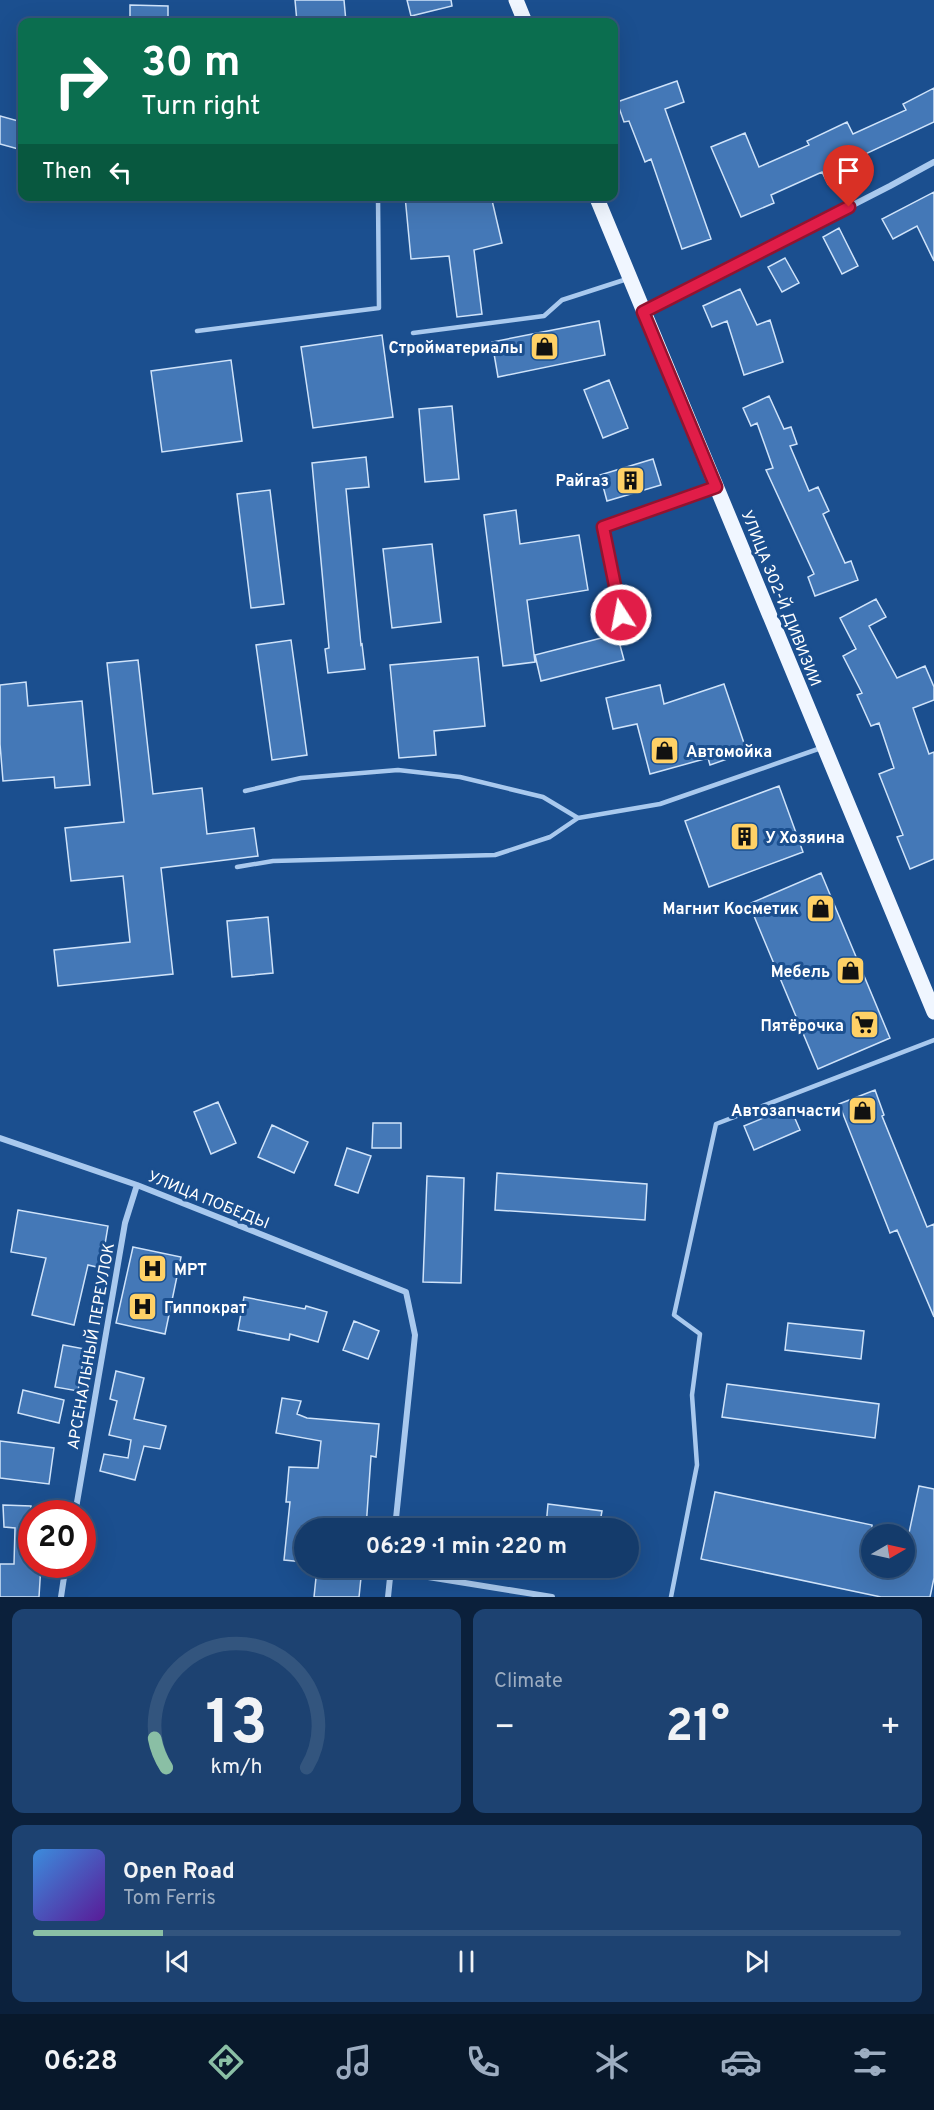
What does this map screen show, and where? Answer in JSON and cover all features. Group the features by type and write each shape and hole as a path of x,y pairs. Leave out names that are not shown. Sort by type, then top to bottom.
{"main road":[{"path":"516,0 523,18"},
{"name":"УЛИЦА 302-Й ДИВИЗИИ","path":"598,201 934,1012"}],"street":[{"path":"643,312 934,162"},
{"name":"УЛИЦА ПОБЕДЫ","path":"0,1138 137,1185 406,1292 415,1335 396,1518"},
{"name":"АРСЕНАЛЬНЫЙ ПЕРЕУЛОК","path":"77,1500 125,1223 137,1185"},
{"path":"61,1597 64,1578"},
{"path":"388,1597 390,1578"},
{"path":"442,1578 552,1597"}],"lane":[{"path":"197,331 379,308 378,201"},
{"path":"413,333 544,316 562,300 630,278"},
{"path":"621,615 603,527 716,487"},
{"path":"237,867 273,861 495,855 550,837 579,818 660,804 824,747"},
{"path":"245,791 302,778 398,770 460,777 543,797 579,818"},
{"path":"671,1597 697,1465 692,1395 700,1334 674,1315 716,1124 934,1040"}],"building":[{"path":"295,0 344,0 346,18 297,18"},
{"path":"407,0 451,0 452,6 411,16"},
{"path":"130,5 168,6 168,18 130,18"},
{"path":"677,81 684,102 665,109 711,239 682,249 651,159 645,162 629,121 624,122 618,102"},
{"path":"934,88 934,122 863,155 868,165 828,184 822,172 771,195 774,203 741,217 711,147 745,133 759,167 809,145 807,141 847,122 853,134 906,110 903,104"},
{"path":"0,116 18,121 18,149 0,144"},
{"path":"934,192 934,261 917,226 893,239 882,219"},
{"path":"405,201 492,201 502,243 474,250 482,314 457,317 449,256 411,259"},
{"path":"839,228 858,266 842,274 823,237"},
{"path":"785,258 799,283 782,292 768,267"},
{"path":"740,289 757,325 770,320 783,362 744,375 727,321 712,327 703,306"},
{"path":"599,321 605,355 498,377 492,342"},
{"path":"382,335 393,417 313,428 301,347"},
{"path":"231,360 242,441 162,452 151,371"},
{"path":"609,380 628,428 603,438 584,390"},
{"path":"769,396 784,429 791,427 797,444 790,446 809,491 818,487 829,511 823,514 845,563 851,561 858,580 815,596 808,577 814,574 766,470 773,468 757,423 751,426 743,408"},
{"path":"452,406 459,479 425,482 419,409"},
{"path":"366,457 369,487 346,489 365,669 328,673 325,649 329,648 312,463"},
{"name":"Райгаз","path":"653,459 661,485 607,501 600,475"},
{"path":"270,490 284,604 251,608 237,494"},
{"path":"516,510 520,544 579,535 588,590 527,600 535,662 503,666 484,515"},
{"path":"432,544 441,622 392,628 383,549"},
{"path":"876,599 886,617 869,626 897,678 925,666 934,687 934,700 913,708 929,754 934,752 934,859 910,869 897,837 903,835 879,774 894,768 879,723 871,726 857,695 862,693 843,656 856,649 840,618"},
{"path":"617,634 624,660 541,681 535,655"},
{"path":"291,640 307,755 272,760 256,645"},
{"path":"478,657 485,726 434,731 436,755 399,758 390,665"},
{"path":"138,660 153,794 202,788 207,834 254,828 258,856 161,868 173,974 58,986 54,950 130,942 123,876 71,881 65,828 124,822 107,663"},
{"path":"26,682 28,706 82,701 90,785 55,788 54,777 3,781 0,744 0,685"},
{"path":"724,684 747,752 710,765 708,758 650,774 637,724 613,729 606,698 660,685 664,704"},
{"name":"У Хозяина","path":"779,786 803,852 709,887 685,821"},
{"path":"821,873 890,1038 818,1069 749,904"},
{"path":"268,917 273,973 232,977 227,921"},
{"path":"875,1090 884,1115 882,1116 927,1227 934,1224 934,1317 897,1230 890,1233 839,1104"},
{"path":"218,1102 236,1143 211,1154 194,1112"},
{"path":"790,1107 800,1130 754,1150 744,1126"},
{"path":"373,1123 401,1123 401,1148 372,1148"},
{"path":"272,1125 308,1142 294,1173 258,1157"},
{"path":"347,1148 371,1156 358,1193 335,1185"},
{"path":"497,1173 647,1184 645,1220 495,1210"},
{"path":"427,1176 464,1178 461,1283 423,1282"},
{"path":"18,1210 108,1226 101,1268 88,1265 74,1325 32,1315 46,1258 11,1252"},
{"path":"133,1247 181,1257 165,1334 116,1323"},
{"path":"244,1297 305,1309 306,1306 327,1312 318,1342 290,1334 289,1340 238,1330"},
{"path":"354,1321 379,1331 368,1359 343,1350"},
{"path":"788,1323 864,1331 861,1359 785,1350"},
{"path":"63,1345 85,1349 78,1391 55,1387"},
{"path":"116,1371 144,1378 134,1419 166,1426 160,1449 144,1446 135,1480 100,1471 104,1454 128,1458 131,1440 109,1435 117,1401 110,1399"},
{"path":"727,1384 879,1404 875,1438 722,1417"},
{"path":"23,1390 64,1400 59,1423 18,1413"},
{"path":"282,1398 301,1401 297,1414 307,1418 379,1424 376,1457 371,1456 367,1518 294,1518 294,1561 284,1560 290,1502 286,1502 289,1467 318,1468 321,1441 276,1433"},
{"path":"0,1441 54,1448 49,1484 0,1478"},
{"path":"919,1486 934,1489 934,1578 930,1597 881,1597 701,1559 715,1492 867,1524 861,1524 861,1578 915,1578 915,1524 911,1524"},
{"path":"548,1504 602,1511 601,1518 547,1518"},
{"path":"3,1505 18,1506 18,1578 40,1578 39,1597 0,1597 0,1564 14,1564 15,1528 4,1527"},
{"path":"316,1578 361,1578 359,1597 314,1597"}],"place":[{"name":"Стройматериалы","path":"544,347"},
{"name":"Райгаз","path":"630,480"},
{"name":"Автомойка","path":"665,751"},
{"name":"У Хозяина","path":"744,837"},
{"name":"Магнит Косметик","path":"820,908"},
{"name":"Мебель","path":"851,971"},
{"name":"Пятёрочка","path":"865,1025"},
{"name":"Автозапчасти","path":"862,1110"},
{"name":"МРТ","path":"153,1269"},
{"name":"Гиппократ","path":"143,1307"}],"route":[{"path":"621,615 603,527 716,487 643,312 849,207"}]}
